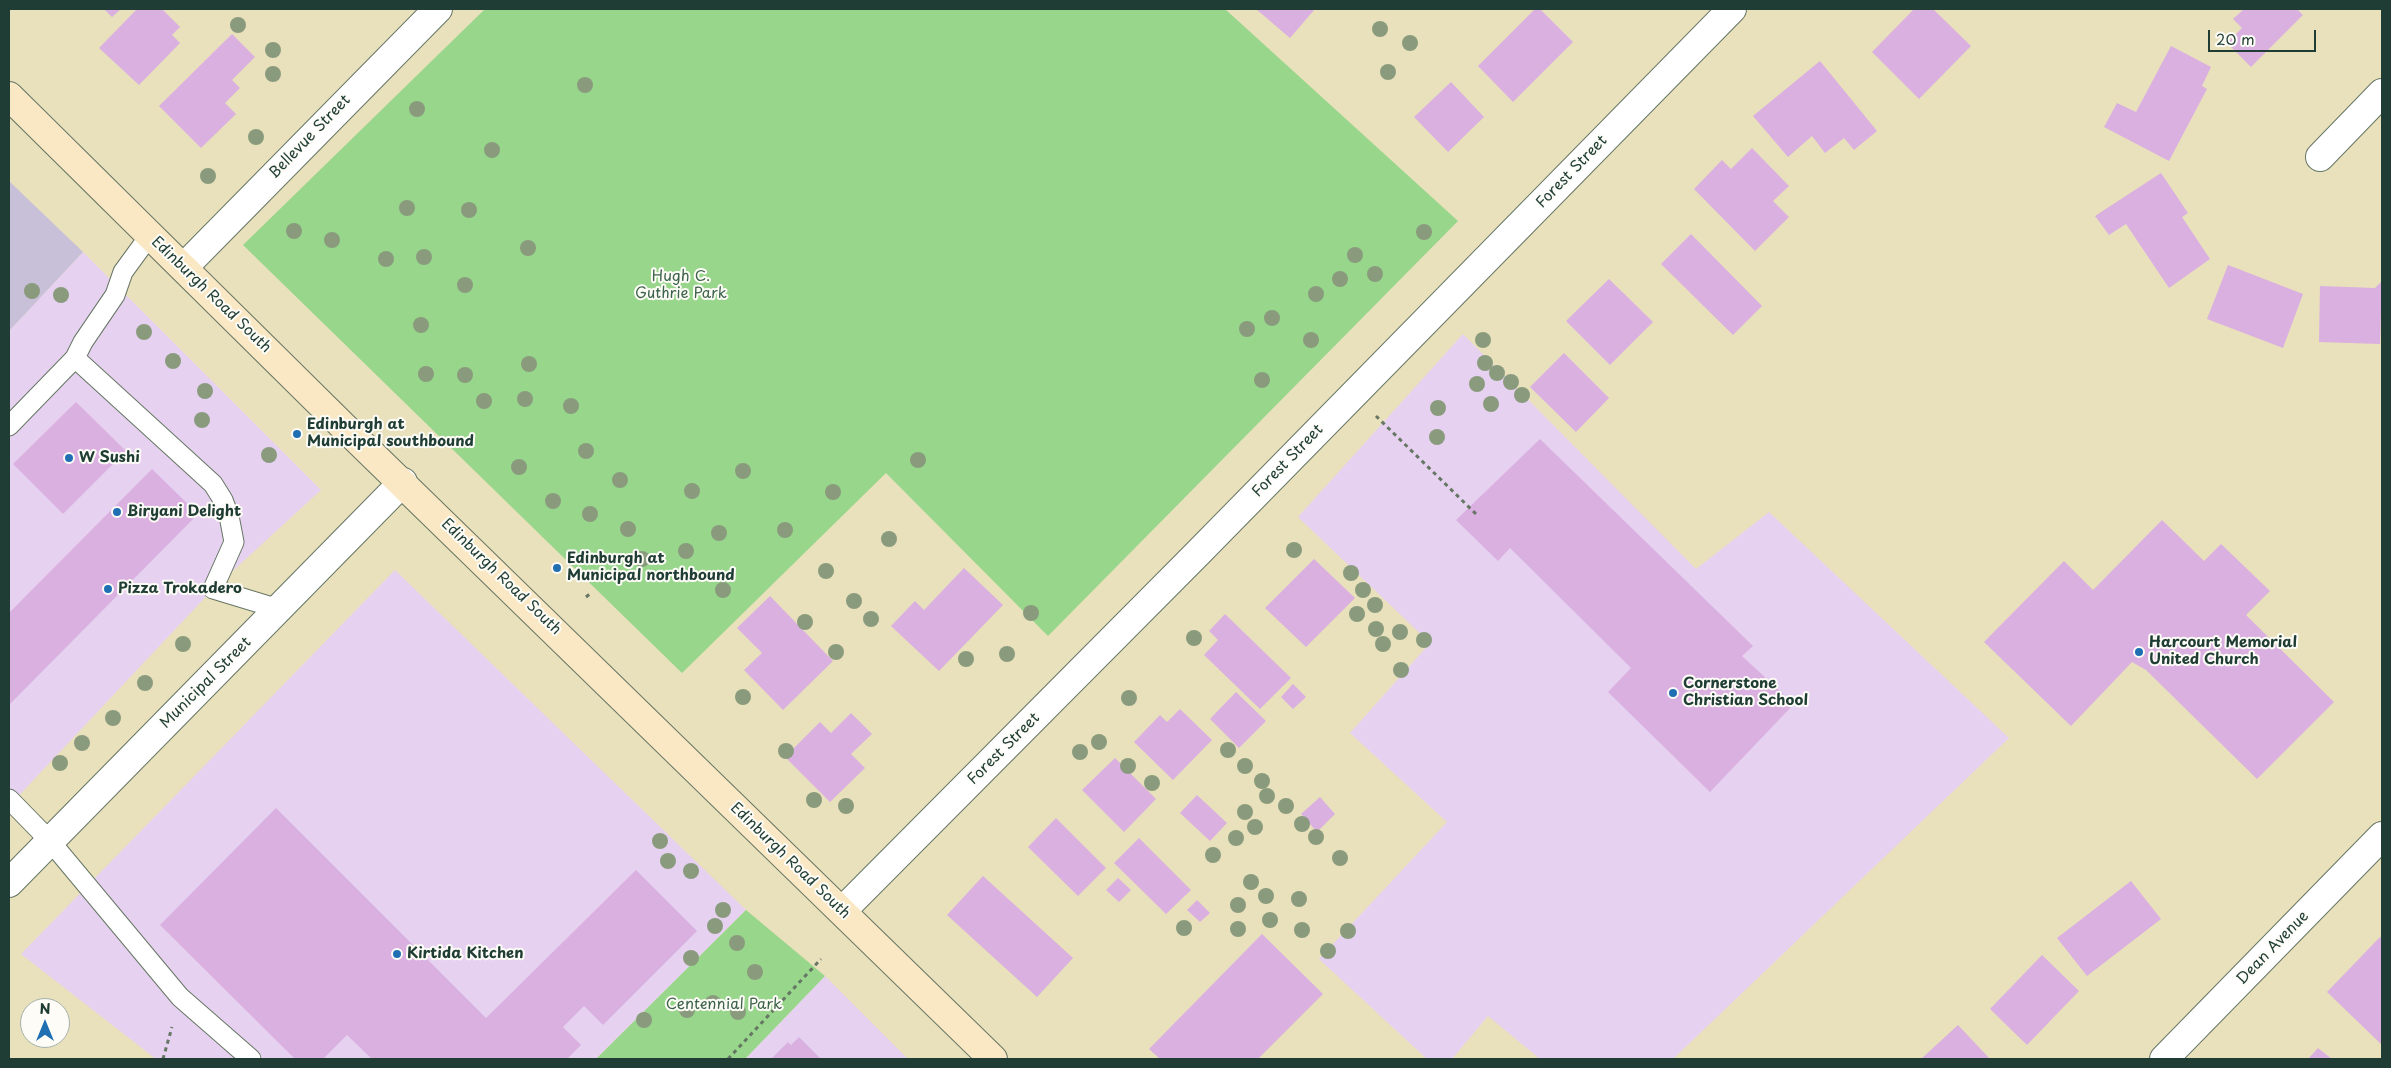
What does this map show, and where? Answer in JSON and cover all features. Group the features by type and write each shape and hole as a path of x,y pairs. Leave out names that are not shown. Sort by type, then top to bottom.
{"main road":[{"name":"Edinburgh Road South","path":"9,96 993,1059"}],"street":[{"name":"Bellevue Street","path":"184,267 438,9"},
{"name":"Forest Street","path":"842,911 1732,9"},
{"path":"2320,157 2382,93"},
{"name":"Municipal Street","path":"9,883 403,482"},
{"name":"Dean Avenue","path":"2164,1059 2382,836"}],"lane":[{"path":"9,426 75,358 78,350 115,295 123,272 150,235"},
{"path":"75,358 213,484 223,500 229,516 234,542 213,589 279,609"},
{"path":"9,799 50,841 180,997 251,1059"}],"path":[{"path":"1354,394 1476,514"},
{"path":"557,568 561,563"},
{"path":"586,597 591,593"},
{"path":"728,1059 821,959"}],"shaded area":[{"path":"9,181 83,252 9,331"},
{"path":"83,252 321,490 213,589 9,806 9,331"},
{"name":"Cornerstone Christian School","path":"1463,334 1696,569 1769,512 2009,738 1673,1059 1540,1059 1488,1016 1452,1059 1427,1059 1319,959 1447,822 1350,733 1430,643 1298,517"},
{"path":"395,570 746,910 596,1059 156,1059 21,954"},
{"path":"825,976 908,1059 745,1059"}],"green space":[{"name":"Hugh C. Guthrie Park","path":"485,9 1225,9 1458,221 1048,636 886,473 682,673 243,245"},
{"name":"Centennial Park","path":"746,910 825,976 745,1059 596,1059"}],"building":[{"path":"104,9 121,9 112,17"},
{"path":"137,9 162,9 180,27 172,35 180,43 139,85 99,48"},
{"path":"1256,9 1315,9 1290,38"},
{"path":"1535,9 1540,9 1573,42 1513,102 1478,66"},
{"path":"1914,9 1933,9 1971,46 1919,99 1872,52"},
{"path":"2244,9 2297,9 2303,15 2251,67 2227,43 2242,28 2233,19"},
{"path":"232,34 255,57 232,80 240,88 225,103 236,114 201,148 159,106"},
{"path":"2171,46 2211,67 2202,86 2207,89 2169,161 2104,127 2117,103 2136,112"},
{"path":"1820,61 1877,131 1854,150 1844,138 1825,153 1812,136 1788,157 1753,116"},
{"path":"1451,82 1484,117 1448,152 1414,117"},
{"path":"1752,148 1789,186 1773,201 1789,217 1755,251 1694,189 1722,160 1731,169"},
{"path":"2161,173 2188,213 2182,217 2210,259 2169,288 2126,224 2109,235 2095,216"},
{"path":"1691,234 1762,306 1733,335 1661,264"},
{"path":"2228,265 2303,294 2283,348 2207,319"},
{"path":"1609,279 1653,322 1610,365 1566,321"},
{"path":"2382,281 2380,344 2319,342 2320,286 2375,288"},
{"path":"1564,353 1609,398 1576,432 1530,387"},
{"name":"W Sushi","path":"76,402 126,451 63,514 13,464"},
{"path":"1540,439 1753,646 1742,656 1794,704 1710,792 1608,692 1631,668 1510,548 1498,561 1456,520"},
{"path":"152,469 198,514 9,705 9,613"},
{"name":"Harcourt Memorial United Church","path":"2162,520 2204,561 2221,544 2270,591 2246,615 2334,702 2257,779 2146,670 2132,662 2071,726 1984,642 2064,561 2093,590"},
{"path":"1314,559 1355,598 1306,647 1265,608"},
{"path":"964,568 1003,605 939,671 891,626 915,601 924,610"},
{"path":"770,596 833,661 783,710 744,670 762,653 737,628"},
{"path":"1225,614 1291,678 1260,709 1204,655 1218,640 1209,631"},
{"path":"1293,684 1306,697 1293,709 1281,697"},
{"path":"1236,692 1266,721 1239,748 1210,719"},
{"path":"1180,709 1212,740 1173,780 1134,742 1160,715 1167,722"},
{"path":"851,713 872,734 851,754 865,768 830,802 785,757 820,722 831,733"},
{"path":"1115,758 1156,799 1124,832 1082,790"},
{"path":"1197,795 1227,823 1210,841 1180,813"},
{"path":"1320,797 1335,814 1317,832 1301,814"},
{"path":"276,808 486,1018 636,870 697,931 603,1025 584,1006 563,1027 581,1045 567,1059 372,1059 347,1035 323,1059 295,1059 160,925"},
{"path":"1056,818 1106,868 1078,896 1028,847"},
{"path":"1139,838 1191,890 1166,914 1114,863"},
{"path":"983,876 1073,958 1037,997 947,915"},
{"path":"1118,878 1131,890 1119,902 1106,890"},
{"path":"2131,881 2161,919 2087,976 2057,938"},
{"path":"1197,900 1210,913 1200,922 1187,910"},
{"path":"1262,934 1323,994 1258,1059 1160,1059 1149,1049"},
{"path":"2380,937 2382,939 2382,1045 2327,992"},
{"path":"2042,955 2079,991 2027,1045 1990,1009"},
{"path":"1958,1025 1990,1059 1921,1059"},
{"path":"799,1037 821,1059 771,1059 788,1042 791,1045"},
{"path":"2318,1048 2332,1059 2308,1059"}],"place":[{"name":"Edinburgh at Municipal southbound","path":"297,434"},
{"name":"W Sushi","path":"69,458"},
{"name":"Biryani Delight","path":"117,512"},
{"name":"Edinburgh at Municipal northbound","path":"557,568"},
{"name":"Pizza Trokadero","path":"108,589"},
{"name":"Harcourt Memorial United Church","path":"2139,652"},
{"name":"Cornerstone Christian School","path":"1673,693"},
{"name":"Kirtida Kitchen","path":"397,954"}]}
